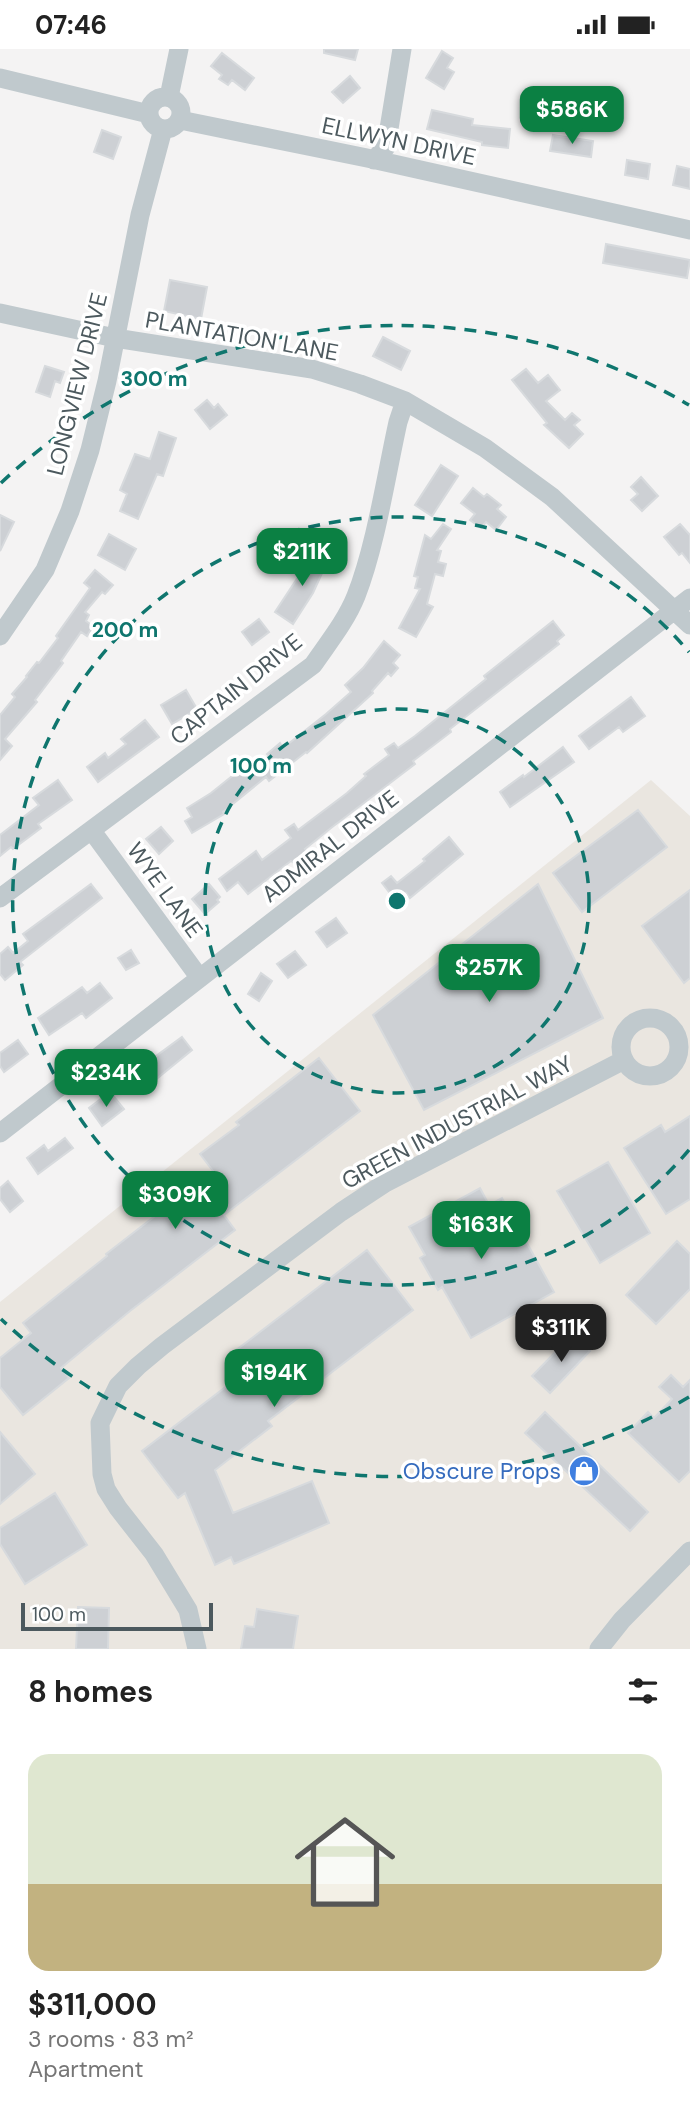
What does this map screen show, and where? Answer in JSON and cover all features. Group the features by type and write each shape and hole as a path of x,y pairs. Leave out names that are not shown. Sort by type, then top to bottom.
{"street":[{"path":"169,97 179,49"},
{"path":"374,160 386,147 402,49"},
{"path":"0,78 149,114"},
{"path":"169,97 179,104 181,115 171,125 153,123 149,114 150,108 156,100 169,97"},
{"name":"ELLWYN DRIVE","path":"171,125 374,160 690,230"},
{"name":"LONGVIEW DRIVE","path":"0,636 45,570 70,511 90,450 107,381 140,215 171,125"},
{"name":"PLANTATION LANE","path":"0,313 115,338 312,369 404,401 485,447 552,497 690,625"},
{"name":"CAPTAIN DRIVE","path":"0,898 313,665 340,627 355,597 367,561 404,401"},
{"name":"ADMIRAL DRIVE","path":"0,1133 690,598"},
{"name":"WYE LANE","path":"92,831 199,977"},
{"name":"GREEN INDUSTRIAL WAY","path":"197,1649 188,1611 154,1554 132,1528 106,1489 102,1474 100,1423 118,1386 162,1346 341,1212 385,1183 624,1060"},
{"path":"599,1649 622,1620 690,1551"}],"shaded area":[{"path":"651,780 690,816 690,1649 0,1649 0,1302"}],"building":[{"path":"324,49 358,49 355,60 324,53"},
{"path":"442,51 453,58 447,68 454,72 444,89 426,78"},
{"path":"222,53 254,78 245,90 232,80 228,85 219,79 222,75 211,66"},
{"path":"350,76 360,88 343,103 332,92"},
{"path":"432,110 473,119 472,125 510,129 508,148 482,145 482,142 427,129"},
{"path":"102,130 121,137 113,159 94,152"},
{"path":"553,135 593,141 591,157 550,151"},
{"path":"627,160 650,164 648,179 625,175"},
{"path":"677,166 690,169 690,189 673,185"},
{"path":"606,244 690,260 687,278 603,263"},
{"path":"170,280 207,287 201,319 164,311"},
{"path":"383,337 410,351 401,370 373,356"},
{"path":"45,366 64,372 60,383 55,381 50,397 36,392"},
{"path":"526,369 538,383 548,375 560,390 546,401 565,420 572,413 580,420 574,425 583,434 569,448 544,425 547,423 512,380"},
{"path":"207,400 214,408 218,404 227,415 210,429 195,410"},
{"path":"159,432 176,438 163,476 157,474 138,519 120,511 127,494 120,490 135,454 150,459"},
{"path":"441,465 458,476 432,516 415,505"},
{"path":"641,477 658,496 642,511 631,500 638,494 631,487"},
{"path":"473,488 484,497 487,494 501,505 497,509 506,517 496,530 486,522 481,528 470,520 475,514 461,503"},
{"path":"0,515 14,522 0,551"},
{"path":"443,524 451,529 437,550 441,551 438,562 446,564 443,576 435,574 427,604 433,607 416,637 399,628 420,589 415,588 418,577 414,576 425,535 431,539"},
{"path":"680,524 690,535 690,563 682,553 679,555 664,537"},
{"path":"109,534 136,549 125,570 98,555"},
{"path":"310,552 328,560 313,593 293,624 275,612 302,571"},
{"path":"95,570 113,585 105,594 102,592 85,612 89,615 86,621 93,626 87,636 81,632 61,661 63,663 35,700 37,702 5,739 12,746 0,760 0,715 15,697 12,694 58,638 56,636 90,588 84,583"},
{"path":"259,619 269,632 252,645 242,632"},
{"path":"553,621 564,635 557,641 559,644 450,729 451,732 413,761 415,764 305,849 308,853 294,863 291,861 248,894 238,882 227,891 219,879 256,851 262,860 291,838 285,830 294,824 298,830 347,793 366,776 364,774 389,755 385,749 394,743 398,748 415,736"},
{"path":"384,641 400,655 393,663 398,668 391,676 388,673 373,693 307,753 269,781 266,777 223,812 224,814 192,833 185,821 192,817 187,808 246,765 250,771 280,743 283,748 326,714 351,692 345,685 363,668"},
{"path":"186,690 197,709 172,724 161,705"},
{"path":"631,697 645,716 623,732 619,727 589,749 579,736"},
{"path":"145,720 159,737 98,782 87,767 105,753 108,758 126,744 121,739"},
{"path":"563,747 574,762 510,807 500,792"},
{"path":"58,780 72,800 38,824 41,828 0,856 0,835 39,805 33,798"},
{"path":"638,810 667,847 582,912 553,873"},
{"path":"161,827 173,841 159,854 146,839"},
{"path":"449,837 463,854 410,898 406,893 396,901 382,883 391,876 397,883"},
{"path":"91,884 102,898 20,962 23,965 5,980 0,974 0,954 8,947 13,953 28,941 23,934"},
{"path":"209,884 220,897 217,900 219,902 205,914 192,899"},
{"path":"538,884 603,1018 424,1110 373,1015"},
{"path":"690,890 690,978 684,983 642,926"},
{"path":"336,918 347,933 327,947 316,932"},
{"path":"131,950 139,963 126,970 118,958"},
{"path":"295,951 306,965 288,978 277,964"},
{"path":"261,973 272,981 259,1001 248,994"},
{"path":"100,983 112,998 86,1018 82,1013 49,1035 38,1018 82,987 87,993"},
{"path":"182,1037 192,1050 149,1085 137,1070"},
{"path":"18,1040 28,1054 4,1072 0,1066 0,1053"},
{"path":"319,1058 360,1111 224,1215 235,1230 61,1368 69,1378 23,1415 0,1387 0,1358 31,1333 23,1323 213,1171 200,1154 239,1125 236,1122"},
{"path":"110,1092 124,1109 102,1126 89,1108"},
{"path":"690,1116 690,1199 666,1214 624,1148 661,1125 665,1132"},
{"path":"65,1138 73,1148 38,1174 27,1158 44,1145 48,1151"},
{"path":"608,1162 650,1233 600,1263 557,1191"},
{"path":"8,1181 23,1201 10,1212 0,1199 0,1188"},
{"path":"480,1188 489,1205 502,1198 554,1292 471,1338 442,1287 438,1290 420,1258 425,1255 409,1227"},
{"path":"677,1241 690,1254 690,1289 656,1324 626,1295"},
{"path":"367,1250 413,1310 268,1421 272,1426 215,1470 233,1513 312,1481 329,1523 234,1564 231,1557 215,1565 185,1493 178,1498 142,1451 249,1369 235,1351"},
{"path":"573,1334 590,1351 550,1393 532,1376"},
{"path":"671,1375 683,1387 690,1380 690,1471 679,1482 628,1433 648,1412 654,1418 672,1399 659,1387"},
{"path":"545,1412 648,1512 630,1531 525,1433"},
{"path":"0,1432 35,1474 0,1504"},
{"path":"55,1493 87,1545 25,1584 0,1544 0,1528"},
{"path":"78,1607 109,1608 108,1649 76,1649"},
{"path":"257,1609 298,1616 293,1649 241,1649 245,1626 254,1627"}],"place":[{"name":"Obscure Props","path":"584,1471"}]}
